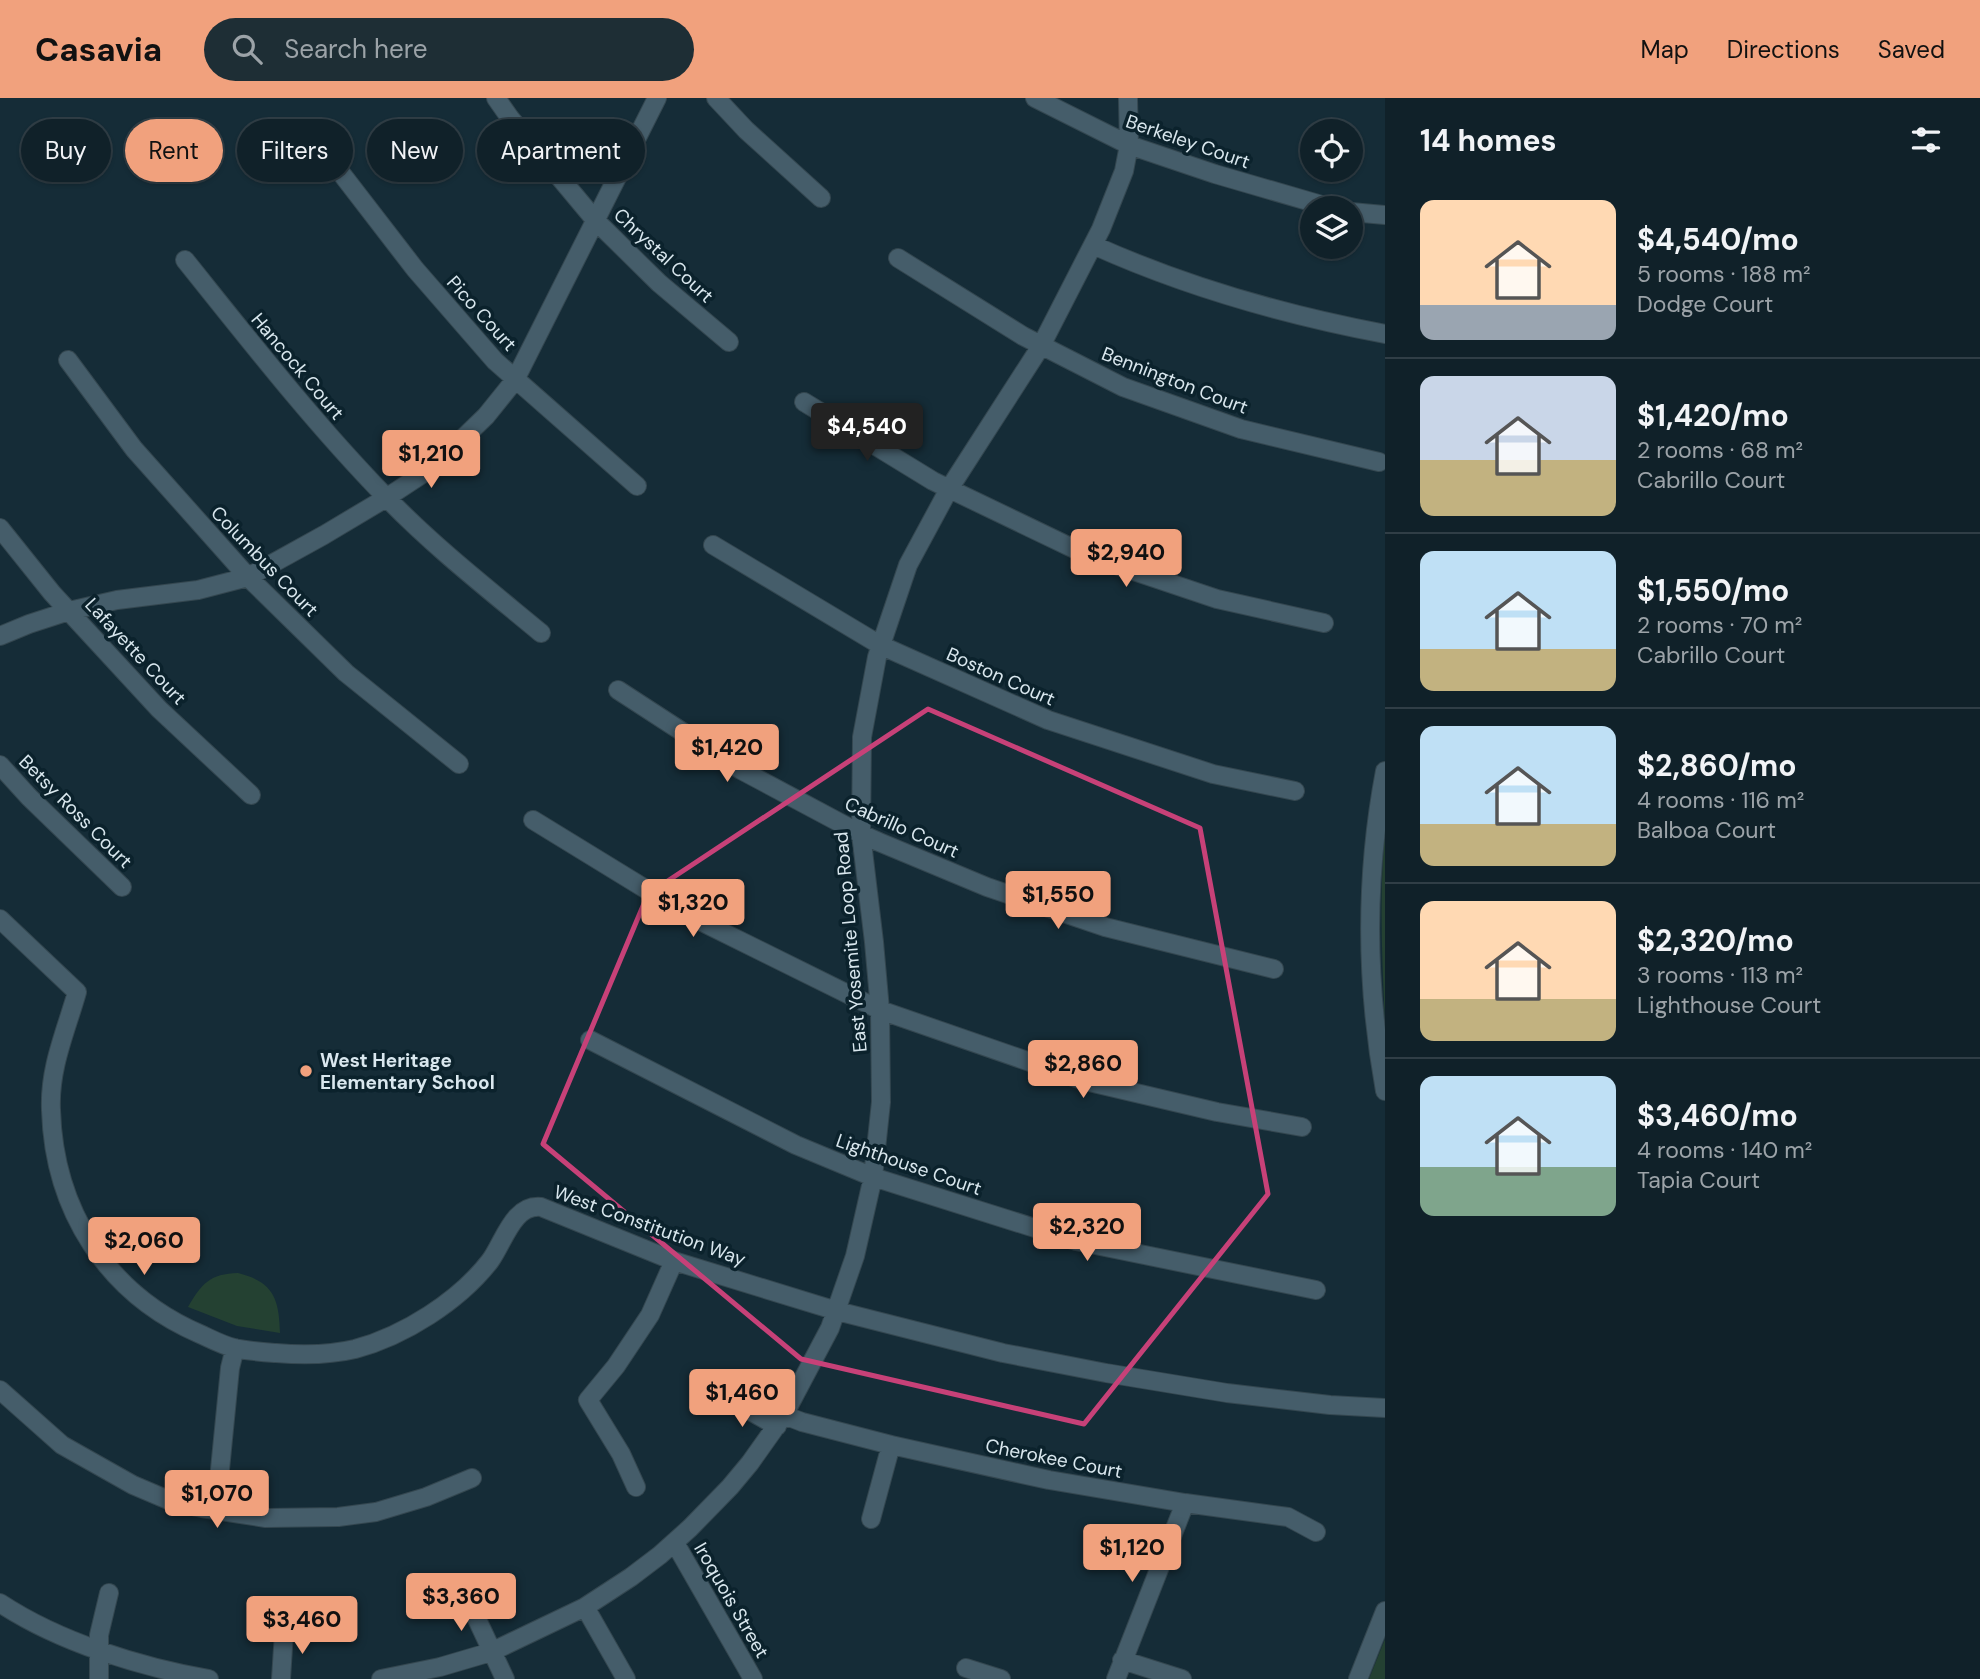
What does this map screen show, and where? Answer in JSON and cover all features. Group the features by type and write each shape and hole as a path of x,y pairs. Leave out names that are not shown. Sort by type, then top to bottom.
{"street":[{"name":"Chrystal Court","path":"496,98 596,221 659,283 729,342"},
{"path":"0,636 69,611 117,600 198,590 248,577 324,535 424,473 486,416 515,380 657,98"},
{"path":"716,98 746,130 821,198"},
{"name":"Berkeley Court","path":"1035,98 1129,145 1214,174 1300,199"},
{"name":"East Yosemite Loop Road","path":"381,1679 440,1667 491,1652 585,1607 631,1577 675,1543 730,1487 780,1421 812,1365 837,1311 855,1256 873,1177 881,1101 880,1010 861,834 862,737 871,679 908,565 949,489 1041,346 1114,200 1129,145 1128,98"},
{"name":"Pico Court","path":"348,182 415,269 495,361 637,485"},
{"path":"1363,213 1385,215"},
{"path":"1093,246 1198,286 1265,307 1385,334"},
{"name":"Bennington Court","path":"898,258 1041,346 1123,387 1241,429 1380,462"},
{"name":"Hancock Court","path":"185,260 292,394 386,498 460,566 541,634"},
{"name":"Columbus Court","path":"68,360 134,449 248,577 346,673 458,764"},
{"path":"804,402 949,489 1089,556 1217,599 1324,624"},
{"name":"Lafayette Court","path":"0,528 69,611 159,709 251,795"},
{"name":"Boston Court","path":"713,545 880,645 1048,720 1213,774 1295,791"},
{"name":"Cabrillo Court","path":"618,690 741,769 861,834 987,887 1105,927 1274,969"},
{"name":"Betsy Ross Court","path":"0,765 29,797 122,887"},
{"path":"1385,771 1371,876 1372,978 1385,1091"},
{"path":"533,820 688,915 880,1010 1085,1081 1217,1112 1302,1127"},
{"name":"West Constitution Way","path":"0,919 77,992 58,1053 52,1083 51,1108 57,1163 66,1194 86,1237 108,1268 137,1297 179,1325 235,1348 300,1355 354,1349 400,1333 455,1296 475,1279 496,1253 522,1211 541,1208 674,1261 837,1311 1003,1353 1227,1393 1330,1405 1385,1408"},
{"name":"Lighthouse Court","path":"590,1040 796,1145 873,1177 1076,1241 1316,1290"},
{"path":"636,1487 621,1454 588,1400 616,1366 650,1315 674,1261"},
{"path":"216,1510 230,1368 235,1348"},
{"path":"0,1390 62,1445 133,1485 173,1502 266,1518 350,1516 376,1512 472,1478"},
{"name":"Cherokee Court","path":"727,1398 780,1421 803,1422 891,1445 1049,1480 1288,1517 1316,1532"},
{"path":"871,1518 891,1445"},
{"path":"1116,1679 1185,1503"},
{"name":"Iroquois Street","path":"675,1543 753,1679"},
{"path":"99,1679 99,1635 109,1593"},
{"path":"467,1598 505,1679"},
{"path":"0,1603 56,1632 100,1650 179,1674 209,1679"},
{"path":"585,1607 626,1679"},
{"path":"1358,1679 1385,1611"},
{"path":"281,1679 284,1632"},
{"path":"1122,1660 1182,1679"},
{"path":"966,1668 1001,1679"}],"highlighted area":[{"path":"928,709 1200,828 1268,1194 1084,1424 801,1359 543,1144 648,894"}],"green space":[{"path":"1385,832 1385,1022 1382,903"},
{"path":"238,1273 260,1281 272,1294 276,1301 280,1333 237,1326 188,1307 208,1281 220,1275"},
{"path":"1385,1639 1385,1679 1369,1679"}],"place":[{"name":"West Heritage Elementary School","path":"306,1071"}]}
